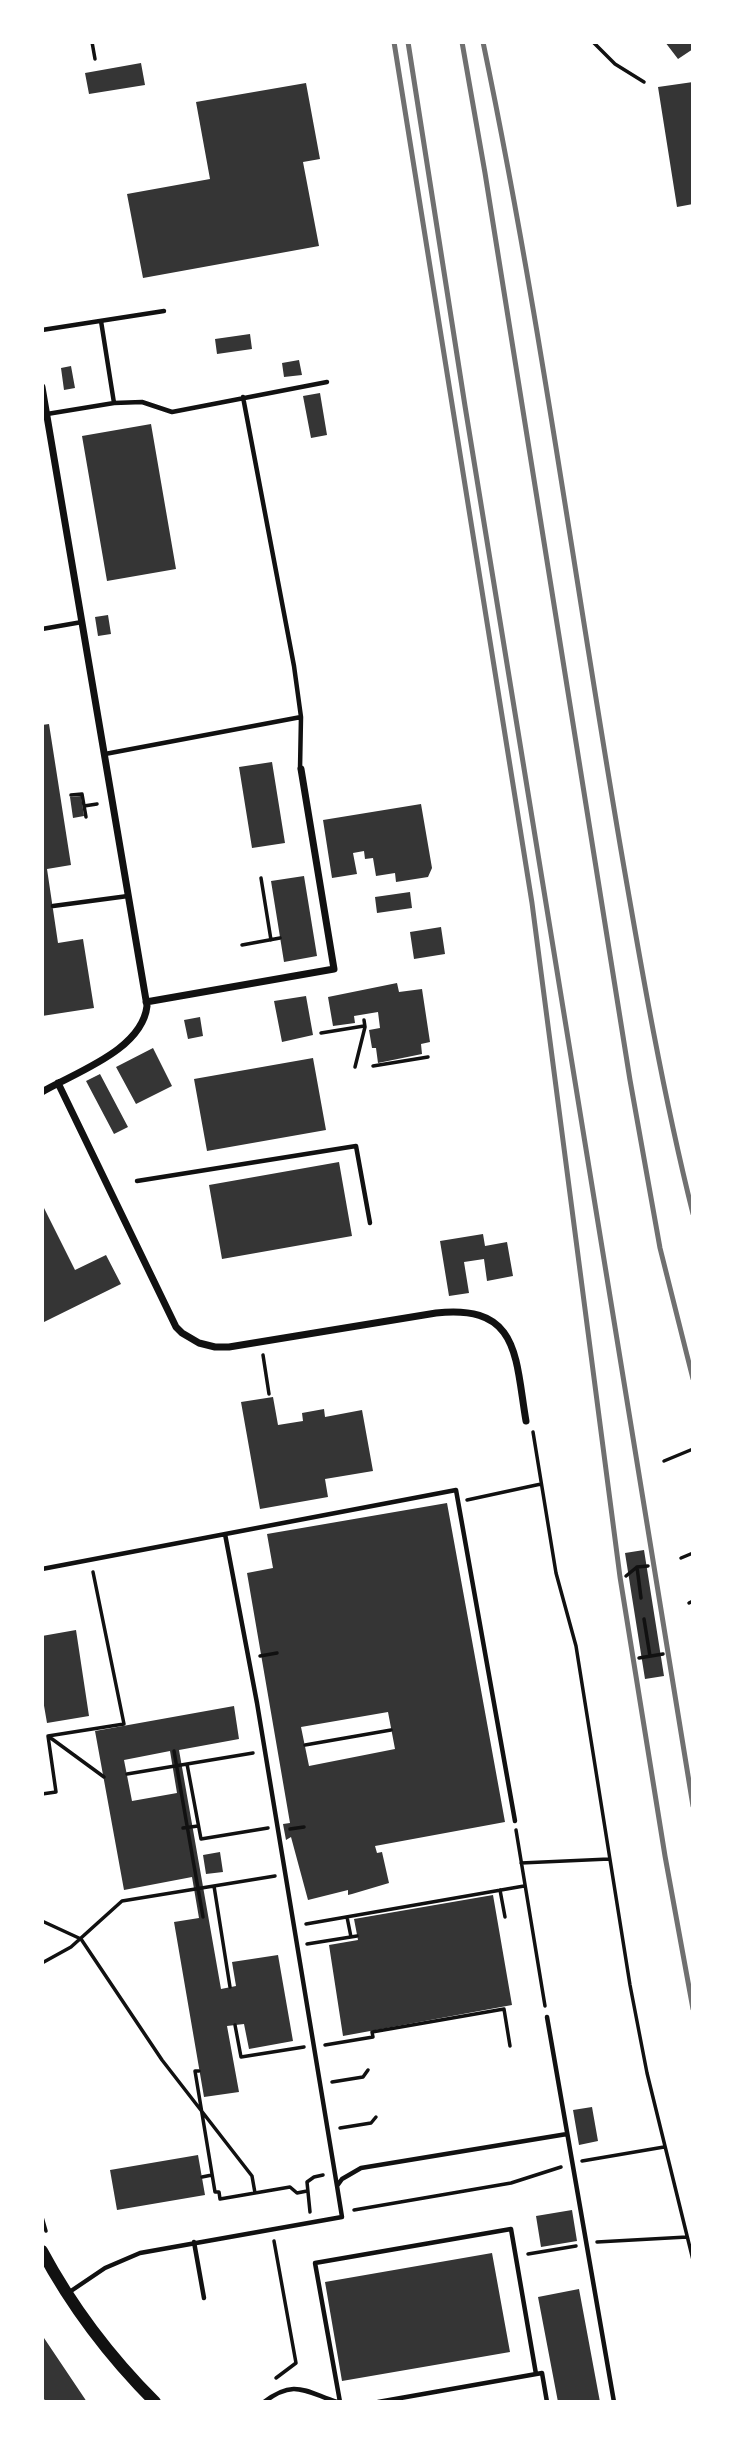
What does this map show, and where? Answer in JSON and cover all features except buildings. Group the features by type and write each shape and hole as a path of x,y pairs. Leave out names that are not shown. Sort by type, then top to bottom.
{"street":[{"path":"42,391 146,1002 146,1012 139,1028 121,1047 42,1092"},
{"path":"146,1002 334,970 300,769"},
{"path":"58,1083 155,1285 176,1327 182,1333 208,1346 229,1348 436,1313 478,1313 497,1324 510,1340 526,1422"},
{"path":"42,2251 85,2322 121,2368 155,2402"}],"lane":[{"path":"42,330 164,311"},
{"path":"101,321 114,403"},
{"path":"47,414 114,403 142,402 172,412 327,382"},
{"path":"243,397 277,571 301,718 300,769"},
{"path":"42,628 82,622"},
{"path":"105,754 301,718"},
{"path":"53,906 128,896"},
{"path":"137,1181 356,1146 370,1223"},
{"path":"42,1569 456,1490 515,1821"},
{"path":"67,2293 89,2276 140,2253 342,2217 225,1534"},
{"path":"547,2017 614,2402"},
{"path":"337,2186 352,2173 370,2166 567,2134"},
{"path":"264,2402 286,2388 300,2389 339,2402 315,2263 511,2229 536,2374"},
{"path":"194,2242 204,2298"},
{"path":"378,2402 542,2373 547,2402"}],"path":[{"path":"92,42 95,59"},
{"path":"593,42 615,64 644,82"},
{"path":"71,795 82,794 86,817"},
{"path":"84,806 97,804"},
{"path":"261,878 271,940"},
{"path":"242,945 280,938"},
{"path":"321,1033 365,1023 355,1067"},
{"path":"373,1066 428,1057"},
{"path":"263,1355 269,1394"},
{"path":"526,1422 532,1431 556,1573 576,1646 630,1985 647,2073 693,2260"},
{"path":"664,1461 693,1449"},
{"path":"458,1502 541,1484"},
{"path":"681,1558 693,1553"},
{"path":"47,1736 124,1724 90,1559"},
{"path":"626,1576 636,1567 648,1566"},
{"path":"636,1567 641,1598"},
{"path":"644,1619 650,1656"},
{"path":"248,1658 277,1653"},
{"path":"639,1658 663,1654"},
{"path":"305,1745 391,1731"},
{"path":"47,1736 104,1777"},
{"path":"42,1794 56,1792 47,1736"},
{"path":"174,1751 203,1917"},
{"path":"127,1774 264,1751"},
{"path":"187,1763 201,1839 277,1827"},
{"path":"515,1821 547,2017"},
{"path":"186,1828 198,1826"},
{"path":"521,1863 610,1859"},
{"path":"42,1963 81,1939 122,1901 285,1875"},
{"path":"214,1886 230,1987"},
{"path":"293,1926 524,1886"},
{"path":"500,1890 505,1917"},
{"path":"347,1917 351,1937"},
{"path":"42,1921 81,1939 162,2060 253,2176 255,2193"},
{"path":"296,1946 357,1936"},
{"path":"235,2025 241,2057 373,2037 372,2032 504,2009 510,2046"},
{"path":"320,2084 363,2077 368,2070"},
{"path":"199,2071 195,2071 212,2175 215,2192 219,2192 220,2199 290,2187 297,2193 307,2191"},
{"path":"328,2130 371,2123 376,2118"},
{"path":"341,2212 511,2183 572,2163 665,2147"},
{"path":"312,2223 307,2182 335,2174"},
{"path":"202,2177 212,2175"},
{"path":"42,2217 47,2231"},
{"path":"272,2230 296,2363 275,2378"},
{"path":"516,2257 616,2239 687,2237"}],"railway":[{"path":"394,42 532,903 620,1577 665,1856 693,2009"},
{"path":"408,42 693,1806"},
{"path":"462,42 630,1080 660,1248 693,1379"},
{"path":"483,42 522,243 637,941 693,1214"}]}
